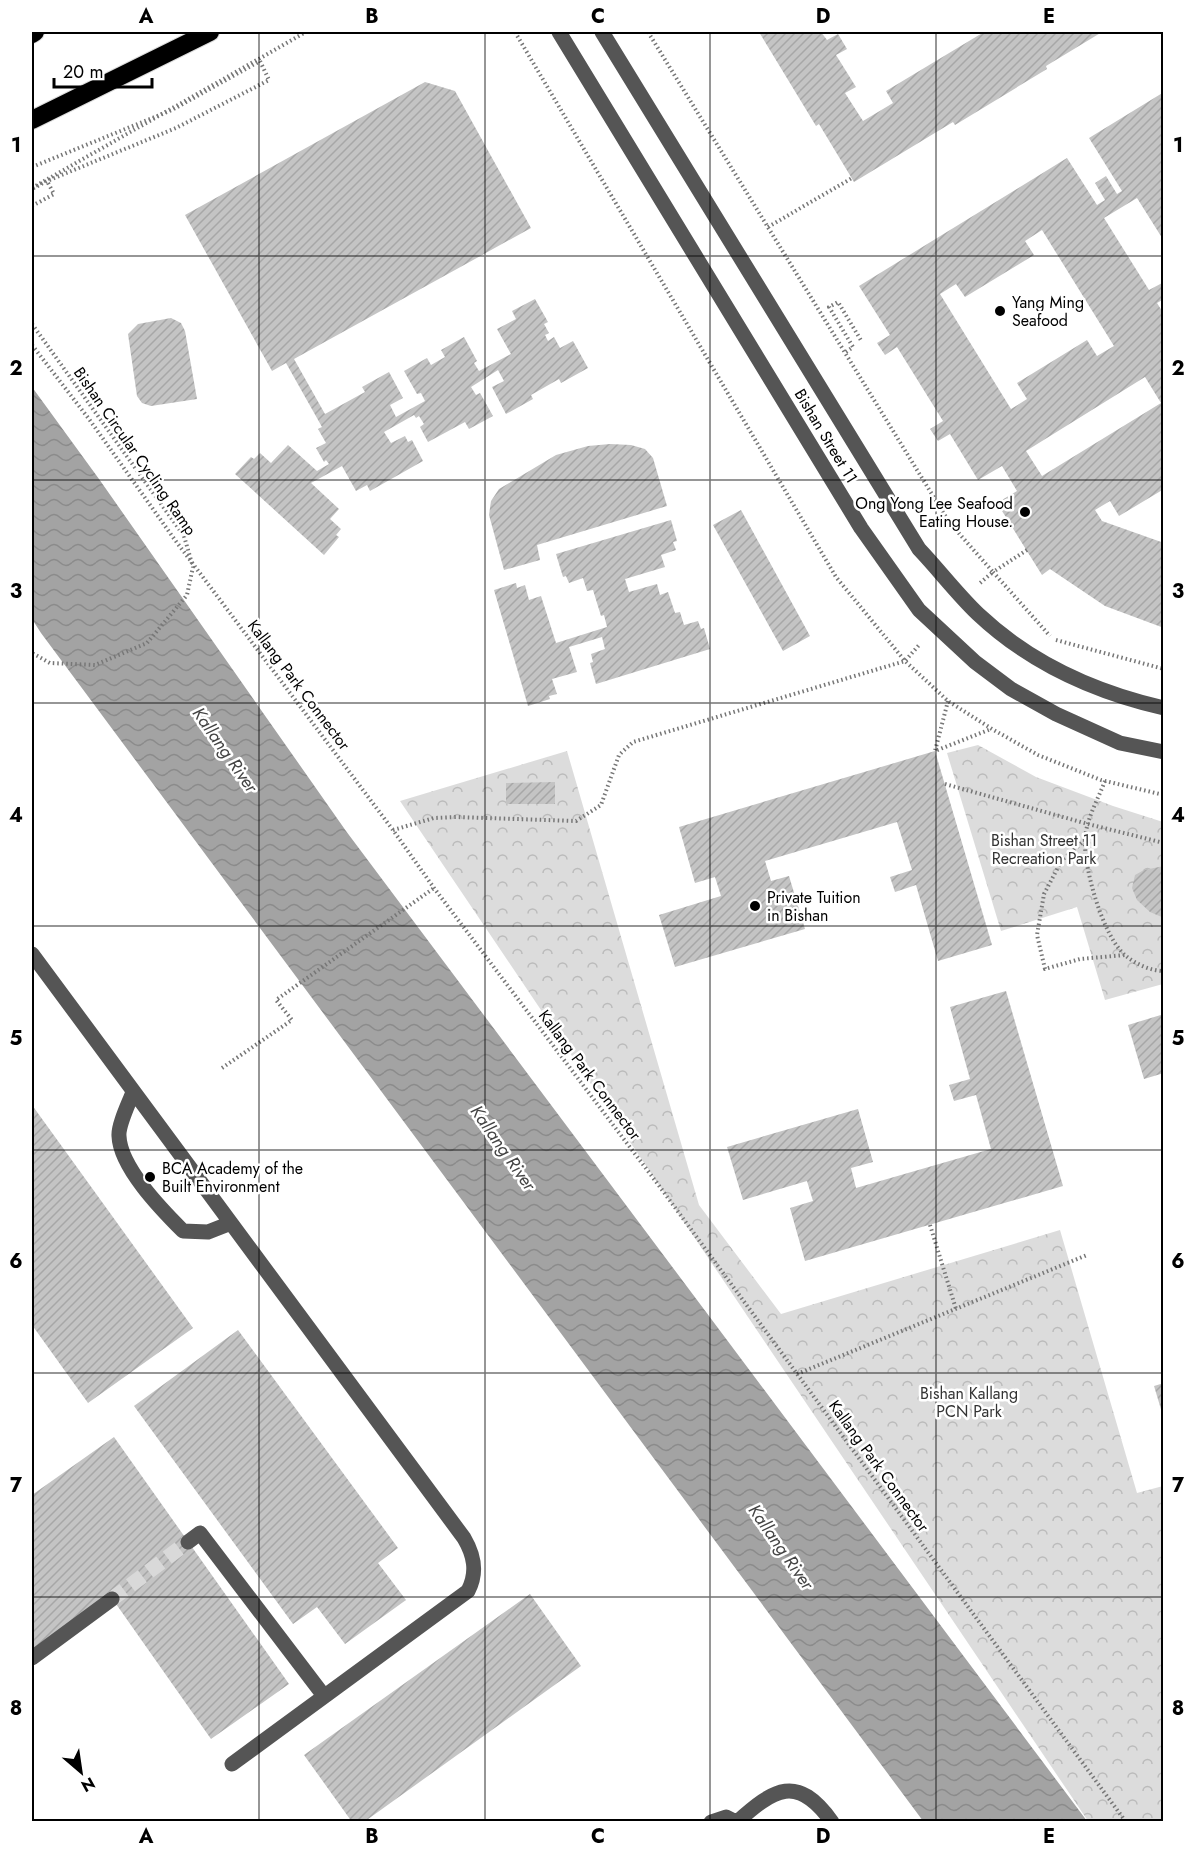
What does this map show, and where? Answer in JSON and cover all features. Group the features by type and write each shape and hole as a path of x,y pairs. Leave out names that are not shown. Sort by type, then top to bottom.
{"highway":[{"path":"32,120 210,32"}],"street":[{"name":"Bishan Street 11","path":"559,32 861,528 919,610 975,662 1011,689 1056,714 1120,743 1164,753"},
{"name":"Bishan Street 11","path":"602,32 919,549 963,598 1001,634 1063,674 1125,699 1164,708"},
{"path":"32,954 464,1538 473,1559 474,1577 468,1591 232,1764"},
{"path":"133,1092 118,1134 123,1156 157,1204 183,1231 208,1232 231,1223"},
{"path":"188,1542 200,1533 324,1696"},
{"path":"32,1658 112,1599"},
{"path":"711,1821 726,1817 736,1821 762,1799 776,1792 807,1795 819,1803 832,1821"}],"path":[{"path":"32,189 306,32"},
{"path":"648,32 949,522 1053,639 1164,669"},
{"path":"32,167 172,110 260,61 269,80 176,128 32,189"},
{"path":"768,227 852,178"},
{"path":"32,206 54,194 47,181"},
{"path":"846,352 854,347 829,308 838,302 862,342"},
{"name":"Bishan Circular Cycling Ramp","path":"32,324 184,536 193,567 187,595 147,643 95,665 50,663 32,652"},
{"name":"Kallang Park Connector","path":"32,345 434,888 657,1183 1126,1821"},
{"path":"993,572 1027,550"},
{"path":"393,830 434,818 576,821 601,805 619,755 633,742 905,661"},
{"path":"948,701 935,751 992,729"},
{"path":"1105,781 1088,824 1085,840 1090,880 1104,924 1125,955 1153,971 1164,971"},
{"path":"945,784 1164,843"},
{"path":"1085,840 1062,860 1044,894 1037,935 1045,969 1080,959 1125,955"},
{"path":"222,1068 292,1020 276,1000 434,888"},
{"path":"930,1225 956,1309"},
{"path":"797,1374 1087,1255"}],"green space":[{"name":"Bishan Street 11 Recreation Park","path":"978,745 1036,777 1163,822 1163,984 1105,1000 1077,907 1001,931 947,753"},
{"name":"Bishan Kallang PCN Park","path":"567,751 699,1205 781,1314 1060,1230 1137,1493 1163,1486 1163,1821 1088,1821 400,801"}],"water":[{"name":"Kallang River","path":"32,387 346,831 1087,1821 923,1821 41,633 32,619"}],"building":[{"path":"759,32 821,32 827,40 838,34 847,49 836,55 856,87 845,93 863,121 893,103 886,91 984,32 1102,32 1046,66 1047,69 955,125 953,122 854,182 819,124 816,126"},
{"path":"425,82 455,91 531,228 294,359 325,414 365,392 362,387 389,372 403,398 390,405 396,417 425,401 421,393 417,394 404,371 427,358 431,365 445,357 441,350 464,337 477,361 474,363 479,371 511,354 497,329 516,319 512,311 535,299 548,322 544,324 549,333 545,335 548,341 554,337 560,348 573,341 588,368 561,383 559,379 531,395 533,399 506,414 492,387 504,381 498,370 471,387 476,395 480,393 493,416 469,429 465,422 428,442 420,427 424,424 419,416 416,418 414,415 384,432 391,443 405,436 408,442 412,440 423,461 370,491 367,485 356,491 342,466 311,483 339,509 330,519 341,529 336,535 339,537 324,555 235,474 251,457 254,459 260,453 271,463 288,445 317,471 329,464 326,460 324,462 316,448 326,443 318,429 322,427 286,363 272,371 185,215"},
{"path":"1164,92 1164,241 1137,198 1104,218 1149,290 1164,282 1164,299 1157,303 1164,314 1164,489 1119,516 1110,501 1095,510 1102,521 1164,543 1164,628 1105,606 1050,569 1042,575 997,503 1017,491 1002,466 978,480 950,434 938,441 930,429 943,421 897,347 885,355 877,343 890,335 859,286 1067,158 1097,205 1105,200 1095,183 1106,176 1117,194 1122,191 1089,138","holes":["1042,230 1114,346 1097,356 1087,340 1017,383 1027,399 1011,409 940,294 956,284 965,297 1034,255 1025,241","1145,377 1161,403 1042,476 1026,451"]},
{"path":"171,318 181,323 185,331 197,399 151,406 142,403 137,396 128,334 138,324"},
{"path":"631,445 645,449 653,458 667,506 537,545 540,560 504,570 489,515 491,501 499,489 556,455 588,446"},
{"path":"741,510 810,636 783,651 713,525"},
{"path":"671,520 677,541 673,542 676,550 661,555 665,567 625,579 629,592 657,584 660,595 668,592 675,613 680,612 684,625 698,621 701,629 704,628 710,649 596,684 590,663 593,662 591,654 605,649 602,637 569,647 577,672 552,679 557,694 549,696 550,699 528,706 494,590 516,583 517,588 525,585 529,600 541,596 556,643 607,627 593,590 587,591 583,578 569,583 566,576 563,577 556,554"},
{"path":"935,751 992,945 938,961 916,885 895,892 890,877 912,870 897,822 765,861 771,881 789,876 805,929 675,967 659,915 721,896 715,877 695,883 679,827"},
{"path":"555,782 555,804 506,804 506,783"},
{"path":"1164,866 1164,918 1150,912 1137,900 1132,888 1135,875 1144,870"},
{"path":"1006,991 1063,1186 805,1261 790,1208 813,1201 807,1181 743,1200 727,1147 858,1109 873,1162 851,1168 856,1188 991,1149 976,1095 954,1101 949,1085 970,1079 950,1007"},
{"path":"1164,1014 1164,1073 1144,1079 1128,1025"},
{"path":"32,1105 193,1328 88,1403 32,1325"},
{"path":"238,1330 398,1548 378,1563 406,1600 345,1644 317,1607 293,1624 134,1406"},
{"path":"1164,1383 1164,1416 1163,1416 1154,1386"},
{"path":"114,1437 289,1684 211,1739 109,1594 32,1649 32,1495"},
{"path":"530,1594 581,1666 364,1822 352,1822 304,1755"}],"tunnel":[{"path":"112,1599 188,1542"}],"place":[{"name":"Yang Ming Seafood","path":"1000,311"},
{"name":"Ong Yong Lee Seafood Eating House.","path":"1025,512"},
{"name":"Private Tuition in Bishan","path":"755,906"},
{"name":"BCA Academy of the Built Environment","path":"150,1177"}]}
